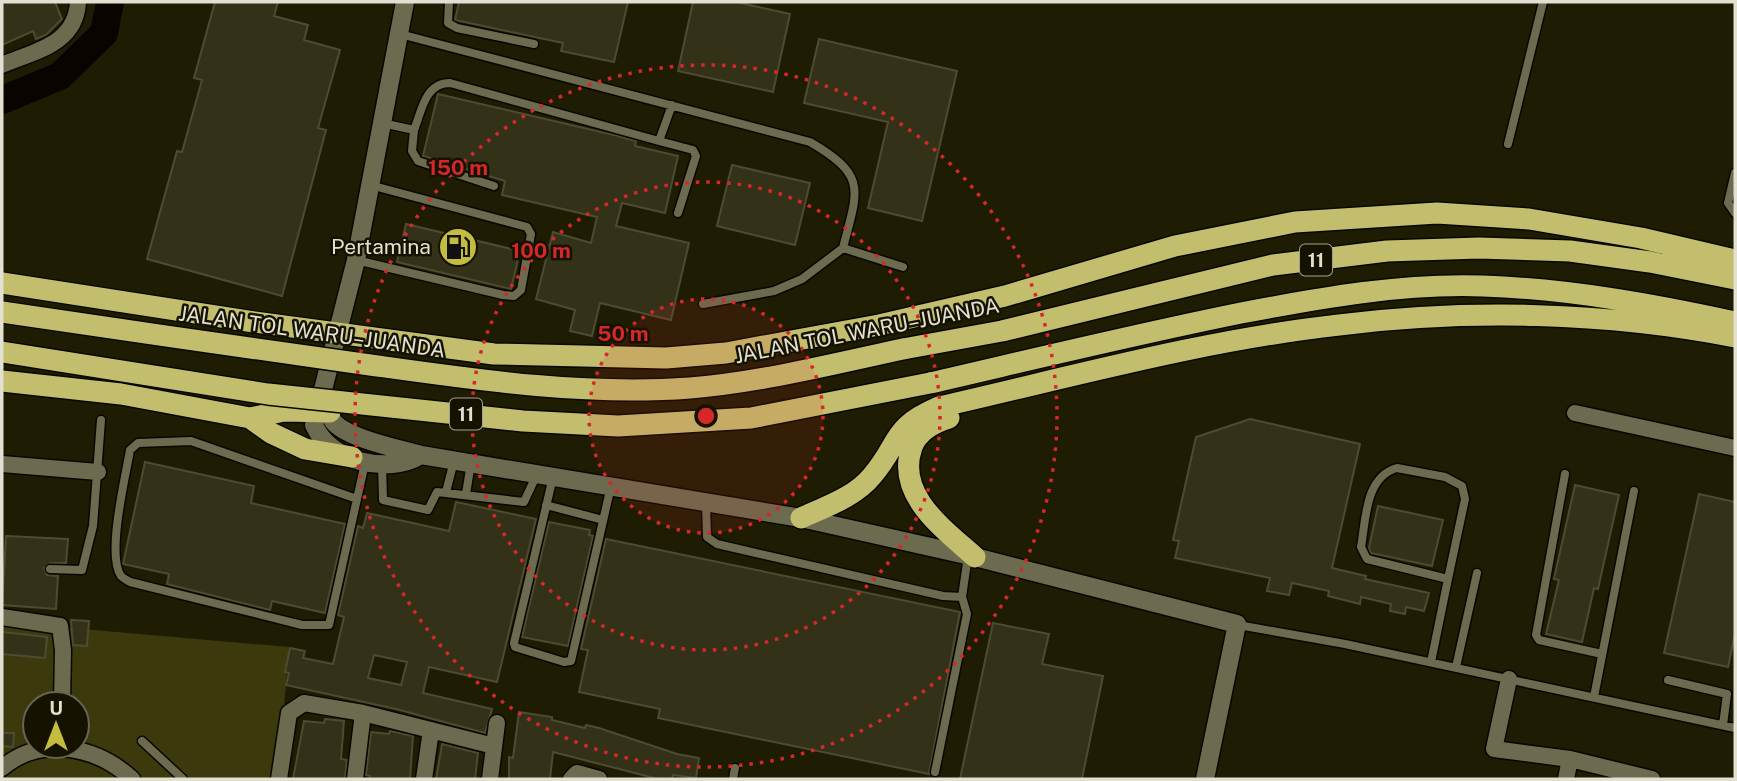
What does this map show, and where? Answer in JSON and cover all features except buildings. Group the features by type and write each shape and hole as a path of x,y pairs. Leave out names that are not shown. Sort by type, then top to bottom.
{"highway":[{"path":"2,283 254,322 507,354 666,358 726,353 811,339 1005,296 1175,246 1295,222 1437,213 1529,219 1641,238 1735,260"},
{"name":"JALAN TOL WARU–JUANDA","path":"2,312 528,385 607,389 690,388 774,376 1002,331 1273,265 1387,251 1479,248 1570,251 1650,262 1735,279"},
{"name":"11","path":"2,352 268,394 523,421 618,426 751,418 930,383 1292,303 1400,289 1482,286 1580,293 1735,322"},
{"path":"801,518 854,492 872,476 892,441 908,422 939,407 1155,358 1278,334 1427,317 1553,316 1688,328 1735,337"},
{"path":"971,556 937,524 916,496 908,475 909,457 922,432 935,422 957,415 1094,384 1155,358"},
{"path":"2,381 121,394 250,418 284,411 322,408"},
{"path":"250,418 271,433 304,449 367,462"}],"street":[{"path":"2,65 56,42 74,25 78,2"},
{"path":"405,2 356,260 322,408 314,425 318,435 329,446 367,462 409,462 421,455"},
{"path":"322,408 340,426 360,436 421,455 801,518 971,556 1237,624 1205,779"},
{"path":"1575,413 1735,448"},
{"path":"2,464 97,472"},
{"path":"2,617 60,626 64,650 63,690"},
{"path":"1510,679 1494,749 1570,759 1616,775 1652,779"},
{"path":"279,779 286,720 293,707 304,703 363,713 494,746"},
{"path":"355,779 363,713"},
{"path":"490,779 497,723"},
{"path":"424,779 431,730"},
{"path":"91,752 116,764 132,779"},
{"path":"2,768 21,758"},
{"path":"1566,779 1570,759"},
{"path":"571,779 573,774 577,773 599,779"}],"lane":[{"path":"449,2 446,16 448,23 457,28 534,44"},
{"path":"1508,144 1543,2"},
{"path":"399,34 810,142 839,159 853,179 857,195 843,248 802,279 774,291 703,304"},
{"path":"494,186 418,161 412,151 414,130 430,90 438,83 450,83 693,150 696,156 678,213"},
{"path":"659,141 672,105"},
{"path":"382,123 414,130"},
{"path":"1735,173 1728,203 1735,212"},
{"path":"356,260 503,295 514,296 522,290 531,234 527,227 370,185"},
{"path":"843,248 903,267"},
{"path":"50,569 82,570 93,526 101,420"},
{"path":"356,499 191,441 138,443 130,450 117,535 121,576 130,582 302,625 329,625 356,499 367,462"},
{"path":"367,462 383,500 428,510 433,495 446,492 524,502 545,476"},
{"path":"446,492 463,462"},
{"path":"463,462 466,495"},
{"path":"1431,662 1465,499 1462,486 1445,477 1409,470 1397,468 1383,472 1375,483 1368,506 1362,554 1367,559 1380,563 1448,579"},
{"path":"1565,474 1536,635 1539,640 1602,654"},
{"path":"545,476 546,505 514,643 515,647 564,662 571,661 611,486"},
{"path":"1594,697 1634,491"},
{"path":"706,502 707,537 717,544 943,596 962,597"},
{"path":"546,505 603,520"},
{"path":"935,772 967,614 962,597 971,556"},
{"path":"1456,667 1477,573"},
{"path":"1237,624 1456,667 1735,728"},
{"path":"1668,680 1727,694 1723,725"},
{"path":"142,741 183,779"},
{"path":"733,779 735,768"}],"shaded area":[{"path":"2,622 289,647 278,779 2,779"}],"waterway":[{"path":"2,100 60,76 104,33 110,2"}],"place":[{"name":"Pertamina","path":"458,247"}]}
